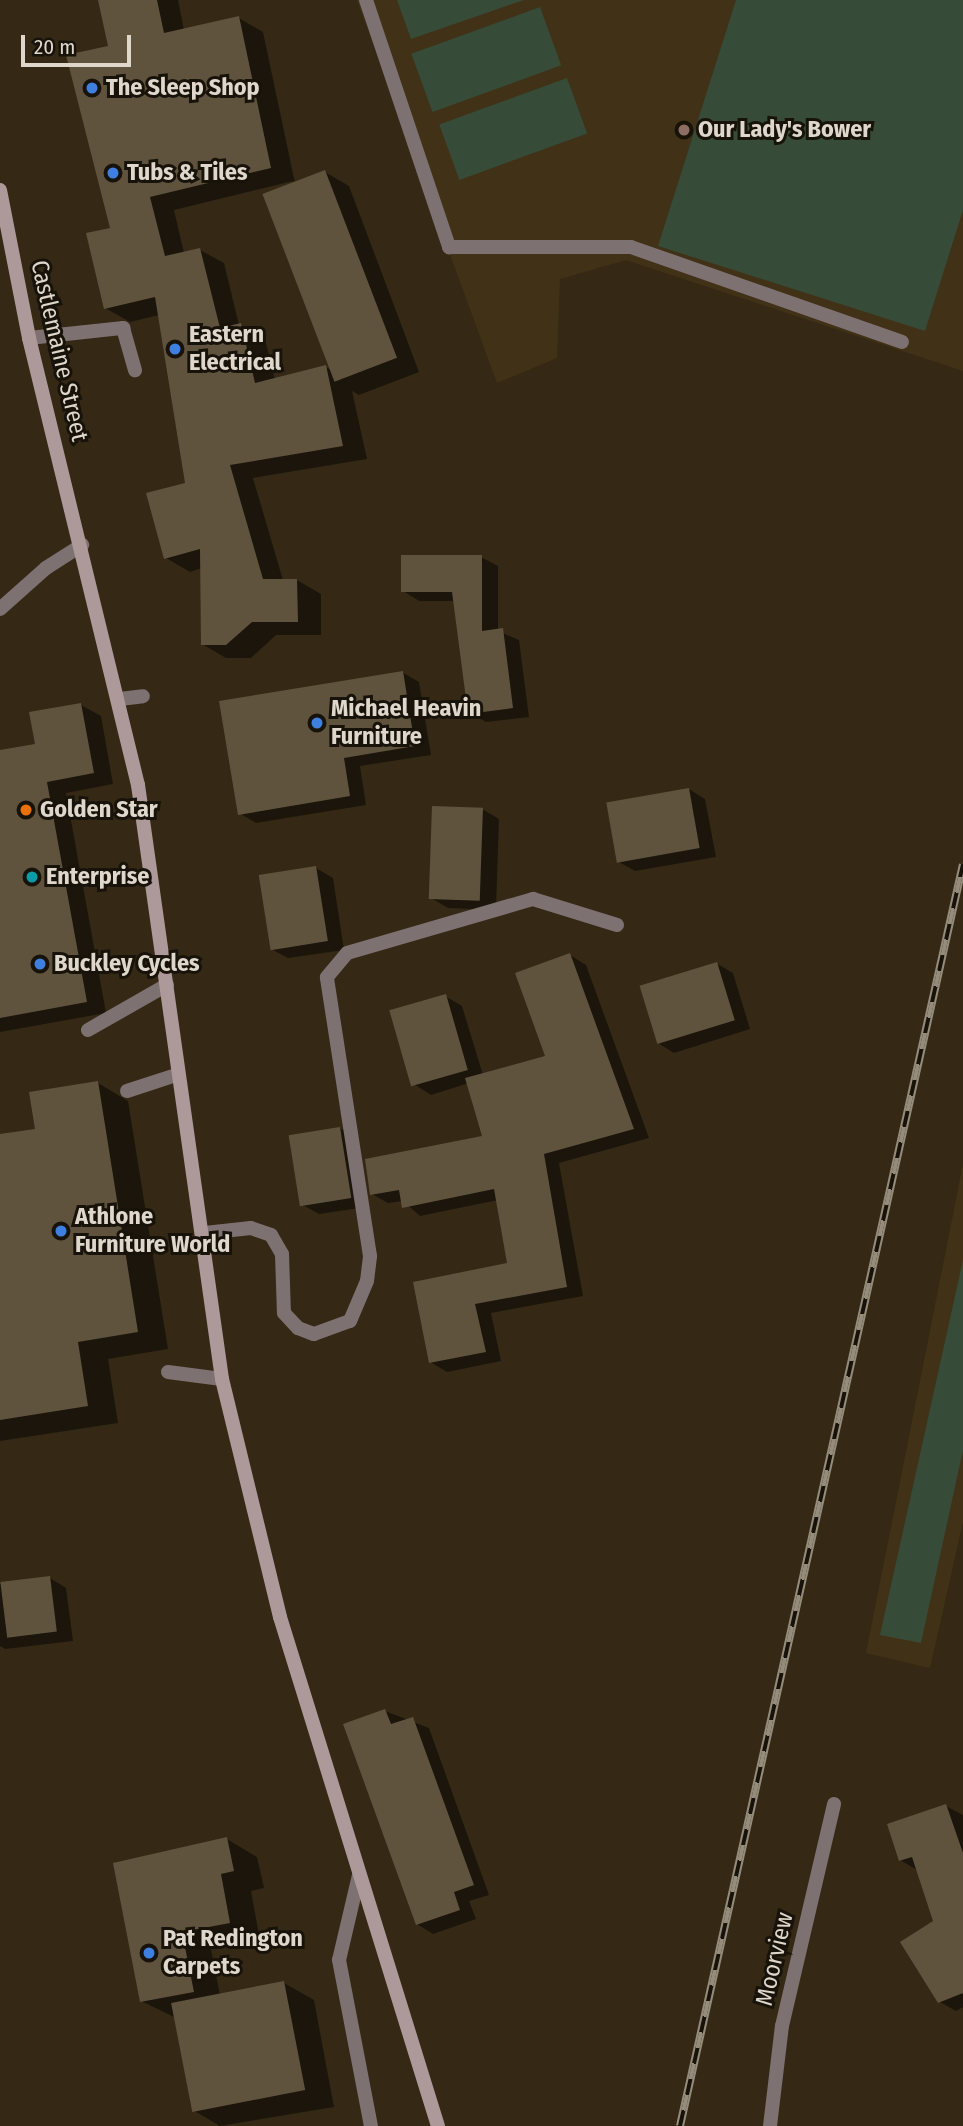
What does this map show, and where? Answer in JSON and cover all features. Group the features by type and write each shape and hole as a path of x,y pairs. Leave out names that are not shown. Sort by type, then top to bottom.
{"main road":[{"name":"Castlemaine Street","path":"0,190 29,338 120,699 138,785 167,985 176,1075 205,1233 222,1379 280,1617 438,2126"}],"street":[{"path":"366,0 449,247 631,247 902,341"},
{"path":"29,338 123,328 135,370"},
{"path":"0,609 46,568 82,545"},
{"path":"120,699 143,696"},
{"path":"205,1233 251,1228 271,1235 282,1254 285,1313 298,1328 323,1332 350,1321 367,1281 370,1256 327,977 347,953 533,900 617,925"},
{"path":"88,1030 167,985"},
{"path":"127,1091 176,1075"},
{"path":"168,1372 222,1379"},
{"name":"Moorview","path":"771,2126 782,2026 834,1804"},
{"path":"359,1875 339,1960 371,2126"}],"shaded area":[{"name":"Our Lady's Bower","path":"357,0 963,0 963,371 626,260 560,279 557,358 497,383"},
{"path":"963,1164 963,1522 930,1668 866,1653"}],"green space":[{"path":"397,0 524,0 411,39"},
{"path":"736,0 963,0 963,210 925,331 658,246"},
{"path":"540,7 561,65 432,112 411,54"},
{"path":"567,78 587,133 459,180 439,125"},
{"path":"963,1260 963,1450 921,1643 880,1635"}],"building":[{"path":"98,0 157,0 164,33 239,16 271,168 150,197 165,256 200,248 220,328 241,323 255,383 326,365 343,446 230,465 263,579 297,579 298,622 252,622 226,645 201,645 200,549 164,559 146,493 185,483 155,297 104,309 86,233 110,228 66,55 108,46"},
{"path":"325,170 397,358 334,382 262,194"},
{"path":"401,555 482,555 482,631 503,628 513,708 468,714 452,592 401,592"},
{"name":"Michael Heavin Furniture","path":"403,671 415,746 344,758 350,796 238,815 219,701"},
{"path":"81,703 94,773 47,782 87,1002 0,1018 0,750 35,744 29,712"},
{"path":"689,788 700,848 617,863 606,803"},
{"path":"432,806 483,808 480,901 429,899"},
{"path":"316,866 328,941 271,950 259,875"},
{"path":"570,953 634,1129 544,1154 567,1287 475,1304 486,1352 429,1363 413,1282 507,1263 494,1189 402,1208 399,1190 370,1195 365,1159 482,1136 465,1078 545,1056 515,973"},
{"path":"717,962 735,1020 657,1044 640,986"},
{"path":"446,994 468,1070 411,1086 389,1010"},
{"name":"Athlone Furniture World","path":"98,1081 138,1332 78,1342 88,1406 0,1420 0,1134 35,1129 29,1092"},
{"path":"340,1127 351,1198 300,1206 289,1135"},
{"path":"50,1576 57,1632 7,1638 0,1582"},
{"path":"385,1709 391,1724 413,1717 474,1885 454,1892 460,1910 416,1925 343,1724"},
{"path":"946,1804 963,1853 963,1993 938,2003 900,1942 933,1921 912,1857 899,1861 887,1824"},
{"path":"227,1837 234,1871 221,1874 230,1923 182,1932 194,1992 140,2002 113,1863"},
{"path":"284,1981 305,2090 192,2112 171,2003"}],"railway":[{"path":"680,2126 963,864"}],"place":[{"name":"The Sleep Shop","path":"92,88"},
{"name":"Our Lady's Bower","path":"684,130"},
{"name":"Tubs & Tiles","path":"113,173"},
{"name":"Eastern Electrical","path":"175,349"},
{"name":"Michael Heavin Furniture","path":"317,723"},
{"name":"Golden Star","path":"26,810"},
{"name":"Enterprise","path":"32,877"},
{"name":"Buckley Cycles","path":"40,964"},
{"name":"Athlone Furniture World","path":"61,1231"},
{"name":"Pat Redington Carpets","path":"149,1953"}]}
